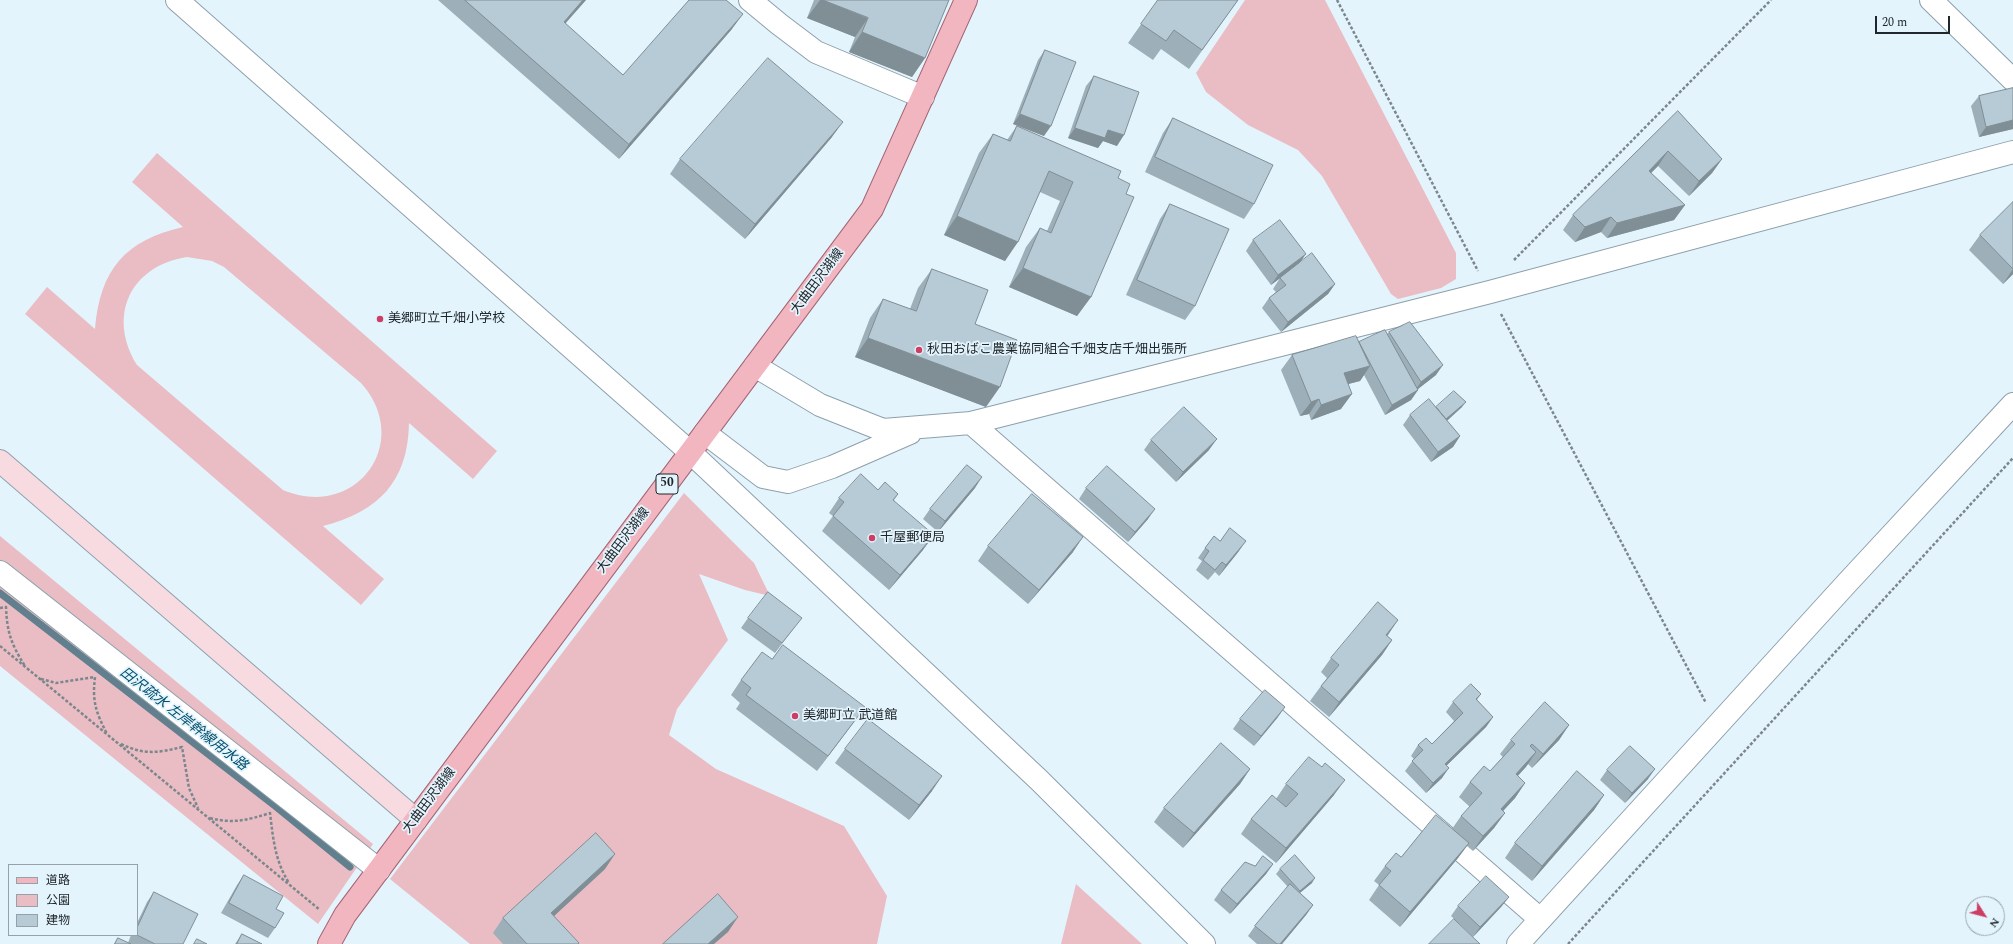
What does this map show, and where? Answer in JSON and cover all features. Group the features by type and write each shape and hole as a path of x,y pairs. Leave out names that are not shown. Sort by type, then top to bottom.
{"main road":[{"name":"大曲田沢湖線","path":"329,944 345,915 872,210 966,0"}],"street":[{"path":"177,0 690,452 1034,775 1204,944"},
{"path":"750,0 816,52 923,96"},
{"path":"1932,0 2013,80"},
{"path":"755,366 820,405 883,430 971,423 1490,292 2013,152"},
{"path":"1518,944 1717,725 2013,404"},
{"path":"971,423 1540,919"},
{"path":"705,433 763,477 788,482 832,467 926,427"},
{"path":"0,461 416,820"},
{"path":"0,572 379,870"}],"path":[{"path":"1337,0 1717,725"},
{"path":"1513,261 1771,0"},
{"path":"1568,944 2013,458"},
{"path":"0,608 6,607 7,626 12,646 26,668"},
{"path":"0,646 339,925"},
{"path":"40,679 56,683 95,677 93,696 98,716 108,735"},
{"path":"117,742 136,752 162,752 182,747 189,788 199,810"},
{"path":"208,817 227,823 255,818 270,813 274,846 281,870 290,885"}],"green space":[{"path":"1245,0 1325,0 1456,253 1456,279 1441,288 1398,299 1391,294 1322,176 1298,150 1248,125 1206,92 1196,73"},
{"path":"157,153 497,451 473,479 409,423 407,444 403,462 396,478 386,491 374,503 360,512 323,526 384,579 361,605 25,314 47,287 95,329 98,308 103,290 110,274 119,261 131,249 145,240 183,227 132,182","holes":["187,257 212,261 224,267 361,383 376,406 381,429 379,451 369,470 354,485 333,495 309,497 283,490 137,365 128,347 124,329 125,312 129,296 138,282 151,271 167,262"]},
{"path":"684,493 754,563 770,596 745,590 699,574 728,640 677,709 669,735 716,769 844,826 887,896 877,944 470,944 390,879"},
{"path":"0,536 373,844 318,924 0,666"},
{"path":"1076,884 1142,944 1061,944"}],"building":[{"path":"465,0 583,0 564,22 623,75 689,0 726,0 743,14 629,144"},
{"path":"823,0 949,0 925,58 862,32 868,18"},
{"path":"1158,0 1238,0 1202,50 1174,30 1166,41 1141,24"},
{"path":"1045,50 1076,62 1051,126 1020,114"},
{"path":"768,58 843,122 755,224 680,159"},
{"path":"1094,76 1139,92 1124,135 1108,130 1105,138 1075,128"},
{"path":"2013,88 2013,120 1986,127 1979,96"},
{"path":"1678,111 1722,159 1699,181 1668,151 1649,171 1685,205 1617,223 1611,217 1585,227 1573,215"},
{"path":"1173,118 1273,165 1254,204 1155,157"},
{"path":"1017,126 1121,171 1118,178 1130,184 1126,194 1134,197 1091,297 1023,268 1040,228 1051,233 1073,182 1049,171 1018,242 957,216 993,134 1010,141"},
{"path":"2013,202 2013,269 1980,235"},
{"path":"1170,204 1229,229 1195,306 1137,280"},
{"path":"1280,220 1306,254 1278,275 1253,240"},
{"path":"1312,253 1335,284 1288,322 1269,298 1286,285 1280,278"},
{"name":"秋田おばこ農業協同組合千畑支店千畑出張所","path":"932,269 988,290 975,324 1017,340 1000,387 868,338 883,299 916,311"},
{"path":"1410,322 1443,365 1421,382 1389,332"},
{"path":"1385,330 1418,390 1392,405 1359,342"},
{"path":"1356,336 1370,366 1344,373 1352,394 1321,405 1319,399 1311,402 1292,355"},
{"path":"1454,391 1466,402 1446,419 1436,407"},
{"path":"1429,399 1460,436 1438,452 1410,415"},
{"path":"1184,407 1217,439 1183,472 1151,440"},
{"path":"967,465 982,477 945,521 930,509"},
{"path":"1107,466 1155,509 1135,532 1086,488"},
{"path":"861,474 878,490 885,482 898,494 893,500 934,535 900,575 833,516 844,502 839,498"},
{"path":"1032,494 1083,537 1039,590 988,546"},
{"path":"1230,528 1246,541 1226,565 1222,562 1215,570 1203,560 1209,551 1205,548 1214,536 1220,541"},
{"path":"768,592 802,618 782,643 748,618"},
{"path":"1378,602 1398,620 1386,635 1392,640 1339,702 1321,686 1339,665 1331,658"},
{"name":"美郷町立 武道館","path":"783,645 865,707 828,756 746,695 751,688 741,680 762,652 772,659"},
{"path":"1471,684 1481,694 1476,699 1493,717 1445,764 1449,768 1433,783 1412,761 1423,750 1418,745 1426,738 1432,744 1463,713 1453,702"},
{"path":"1265,690 1285,707 1261,736 1240,719"},
{"path":"1545,702 1569,725 1543,754 1532,744 1530,746 1536,752 1516,774 1525,783 1501,809 1505,813 1483,836 1461,816 1482,793 1470,782 1484,766 1490,771 1515,744 1511,740"},
{"path":"868,719 942,776 919,805 845,749"},
{"path":"1221,743 1250,769 1194,833 1164,808"},
{"path":"1630,746 1655,769 1632,793 1607,770"},
{"path":"1309,757 1322,767 1325,763 1345,780 1286,848 1251,819 1272,795 1286,807 1298,794 1286,784"},
{"path":"1577,771 1604,795 1542,866 1515,843"},
{"path":"1436,815 1469,843 1410,912 1379,885 1391,871 1385,866 1396,853 1401,857"},
{"path":"596,833 615,854 551,913 579,943 527,944 503,918"},
{"path":"1295,855 1315,878 1300,891 1280,869"},
{"path":"1263,856 1273,864 1237,904 1221,890 1245,862 1255,866"},
{"path":"244,875 283,896 276,909 284,913 275,928 229,903"},
{"path":"1486,876 1509,897 1480,927 1458,906"},
{"path":"1290,884 1313,905 1280,944 1277,944 1255,926"},
{"path":"154,892 198,914 183,944 155,944 138,936 138,926"},
{"path":"718,894 738,917 708,944 663,944"},
{"path":"1454,919 1480,944 1429,944"},
{"path":"242,934 262,944 237,944"},
{"path":"118,938 131,944 115,944"},
{"path":"197,939 207,944 194,944"}],"waterway":[{"name":"田沢疏水 左岸幹線用水路","path":"0,593 275,806 350,867"}],"place":[{"name":"美郷町立千畑小学校","path":"380,319"},
{"name":"秋田おばこ農業協同組合千畑支店千畑出張所","path":"919,350"},
{"name":"千屋郵便局","path":"872,538"},
{"name":"美郷町立 武道館","path":"795,716"}]}
